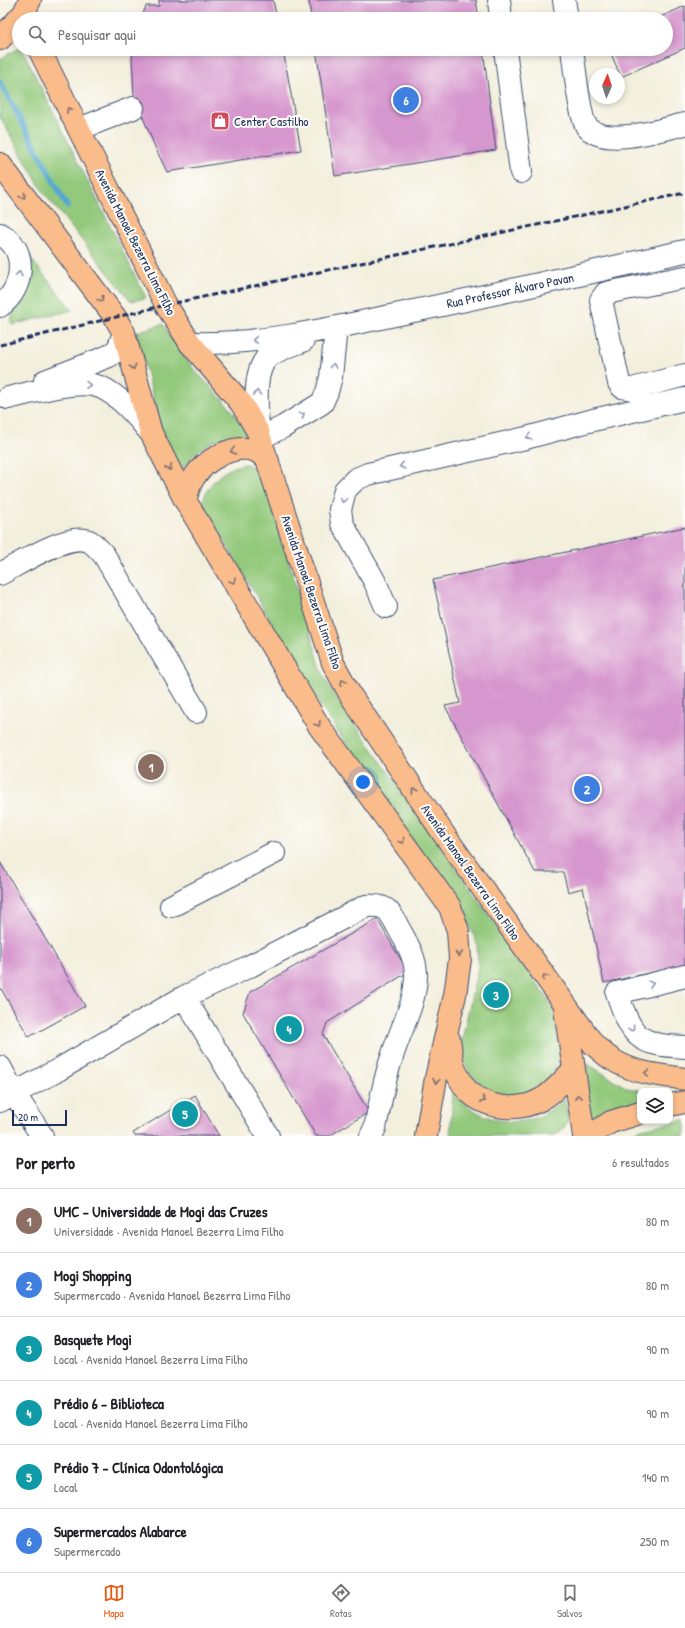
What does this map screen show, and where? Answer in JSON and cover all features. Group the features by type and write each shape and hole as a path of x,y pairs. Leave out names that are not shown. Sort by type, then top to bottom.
{"main road":[{"path":"0,39 12,27"},
{"name":"Avenida Manoel Bezerra Lima Filho","path":"42,56 166,305 190,343 241,403 259,435 333,663 348,690 443,833 594,1045 612,1060 642,1072 685,1079"},
{"path":"0,164 115,317 124,333 151,433 185,500 319,726 450,907 458,931 460,960 448,1032 436,1078 427,1134"},
{"path":"185,500 193,479 213,459 227,452 244,449 257,452 268,461"},
{"path":"565,1005 584,1136"},
{"path":"448,1032 455,1069 467,1090 480,1100 501,1107 522,1107 540,1100 554,1090 574,1069"},
{"path":"589,1136 611,1122 637,1114"}],"street":[{"path":"499,0 500,12"},
{"path":"564,0 566,12"},
{"path":"506,56 522,172"},
{"path":"573,56 582,114 587,127 598,134 610,137 637,134 685,124"},
{"path":"79,129 133,108"},
{"path":"0,234 6,236 14,245 21,269 14,292 0,306"},
{"name":"Rua Professor Álvaro Pavan","path":"190,343 239,342 336,328 538,285 685,251"},
{"path":"685,277 606,293 601,300 622,387 632,389 685,375"},
{"path":"259,435 283,428 322,403 331,377 336,328"},
{"name":"Rua Professor Álvaro Pavan","path":"259,435 258,376 267,358 291,345 336,328"},
{"path":"4,400 41,382 109,356 118,349 124,333"},
{"path":"4,400 67,385 93,385 110,393 126,404 151,433"},
{"path":"386,607 375,582 342,523 340,510 345,490 349,485 368,474 685,399"},
{"path":"0,574 62,542 74,539 86,540 93,544 104,555 196,712"},
{"path":"171,906 274,853"},
{"path":"7,1097 58,1070 184,997 250,966 366,906 377,905 384,907 393,917 412,953 416,974 414,995 391,1058 375,1128 371,1136"},
{"path":"685,976 617,993 626,1020 639,1037 650,1043 685,1047"},
{"path":"184,997 268,1136"},
{"path":"0,1067 7,1097 42,1136"}],"green space":[{"path":"12,52 12,56 25,56 146,298 131,301 43,192 0,117 0,59"},
{"path":"23,249 72,310 12,325 12,309 22,299 27,284"},
{"path":"163,324 187,361 235,414 247,435 216,440 208,444 195,454 181,471 169,448 161,427 136,332"},
{"path":"247,464 261,472 266,485 322,672 331,690 549,1001 556,1016 561,1053 557,1067 549,1078 538,1088 523,1094 509,1096 494,1092 482,1085 469,1073 463,1059 461,1045 478,967 477,943 468,922 319,704 202,503 209,488 219,476 232,468"},
{"path":"581,1060 627,1088 637,1090 637,1101 590,1118"},
{"path":"453,1091 461,1100 480,1113 490,1118 513,1122 537,1117 552,1109 565,1098 567,1116 566,1124 560,1132 554,1136 450,1136"},
{"path":"685,1120 685,1136 621,1136 645,1128 673,1124 673,1122"}],"building":[{"path":"159,0 273,0 276,12 144,12 146,6 159,6"},
{"path":"309,0 476,0 478,12 310,12"},
{"path":"685,6 685,48 673,53 673,12 672,12"},
{"name":"Center Castilho","path":"132,56 284,56 301,150 167,172 134,95"},
{"path":"317,56 484,56 496,150 335,176"},
{"path":"612,56 667,56 625,75 625,68 617,68"},
{"path":"685,527 685,965 604,983 583,888 568,892 563,872 535,872 445,706 460,703 433,580"},
{"path":"0,862 85,1006 29,1037 0,987"},
{"path":"377,919 408,972 327,1023 323,1035 369,1112 329,1136 316,1136 243,1013 250,992"},
{"path":"195,1095 219,1136 135,1136 133,1133"}],"waterway":[{"path":"0,82 67,206"}],"railway":[{"path":"0,345 166,305 685,193"}],"place":[{"name":"Supermercados Alabarce","path":"406,100"},
{"name":"Center Castilho","path":"220,121"},
{"name":"UMC - Universidade de Mogi das Cruzes","path":"151,767"},
{"name":"Mogi Shopping","path":"587,789"},
{"name":"Basquete Mogi","path":"496,995"},
{"name":"Prédio 6 - Biblioteca","path":"289,1029"},
{"name":"Prédio 7 - Clínica Odontológica","path":"185,1114"}]}
